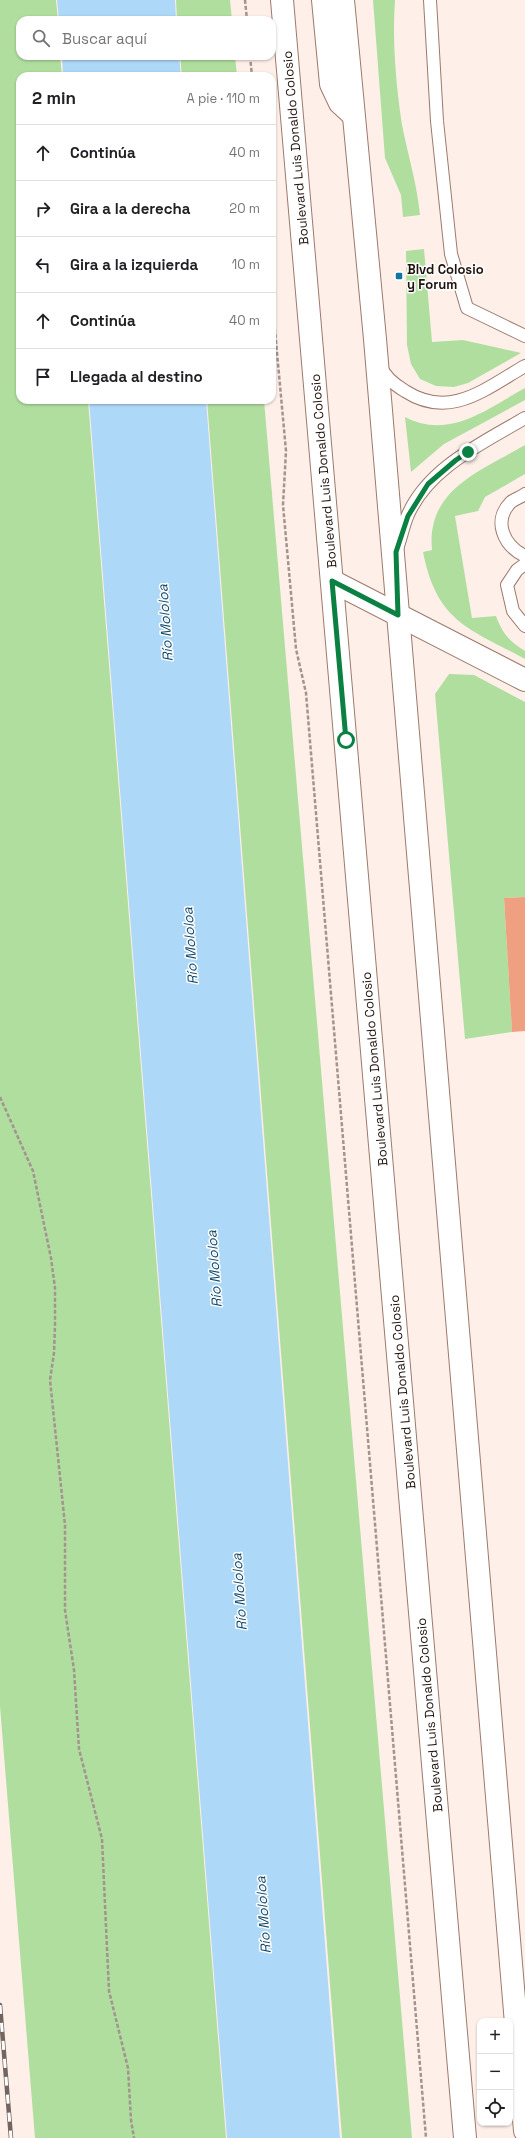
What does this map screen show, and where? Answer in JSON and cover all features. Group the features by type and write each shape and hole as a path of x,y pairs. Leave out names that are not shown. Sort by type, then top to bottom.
{"main road":[{"name":"Boulevard Luis Donaldo Colosio","path":"282,0 465,2138"},
{"path":"323,0 331,84 340,103 353,115"},
{"path":"343,0 375,340 525,2131"},
{"path":"332,581 525,680"}],"lane":[{"path":"430,0 437,121 451,254 467,308 525,336"},
{"path":"375,340 381,367 395,385 415,398 438,404 458,402 525,366"},
{"path":"396,590 396,552 408,516 428,484 456,460 525,418"},
{"path":"525,494 511,502 504,514 500,526 506,541 515,551 525,556"},
{"path":"525,564 517,570 507,585 513,612 525,626"}],"path":[{"path":"245,0 247,16"},
{"path":"250,60 252,72"},
{"path":"276,342 286,451 283,505 296,649 307,709 426,2138"},
{"path":"0,1097 33,1171 55,1288 54,1353 50,1380 65,1518 65,1610 74,1670 74,1696 79,1749 102,1839 108,1991 128,2068 131,2120 134,2138"}],"green space":[{"path":"0,0 56,0 58,16 16,16 16,60 60,60 62,72 16,72 16,404 88,404 226,2138 35,2138 0,1706"},
{"path":"176,0 230,0 232,16 177,16"},
{"path":"373,0 395,0 394,46 398,94 402,125 415,181 420,215 403,217 401,195 385,158"},
{"path":"180,60 235,60 237,72 182,72"},
{"path":"424,249 432,342 463,340 521,353 468,383 454,387 436,386 420,379 411,364 407,345 406,251"},
{"path":"525,388 525,400 444,444 411,472 405,417 421,423 437,425 452,423 467,419 482,412"},
{"path":"207,404 264,404 412,2138 342,2138"},
{"path":"525,445 525,474 485,497 478,511 455,516 472,618 496,616 507,636 525,651 525,659 471,630 446,608 437,594 429,575 423,552 432,550 432,529 438,512 447,497 460,484 475,474"},
{"path":"449,674 474,675 525,702 525,897 504,898 512,1032 465,1039 435,694"}],"water":[{"path":"57,0 175,0 176,16 59,16"},
{"path":"62,60 179,60 181,72 63,72"},
{"name":"Río Mololoa","path":"89,404 206,404 340,2138 227,2138"}],"building":[{"path":"525,897 525,1031 512,1032 504,898"}],"railway":[{"path":"0,2005 11,2138"}],"place":[{"name":"Blvd Colosio y Forum","path":"399,276"}],"route":[{"path":"346,740 332,581 398,615 396,590 396,552 408,516 428,484 456,460 468,452"}]}
